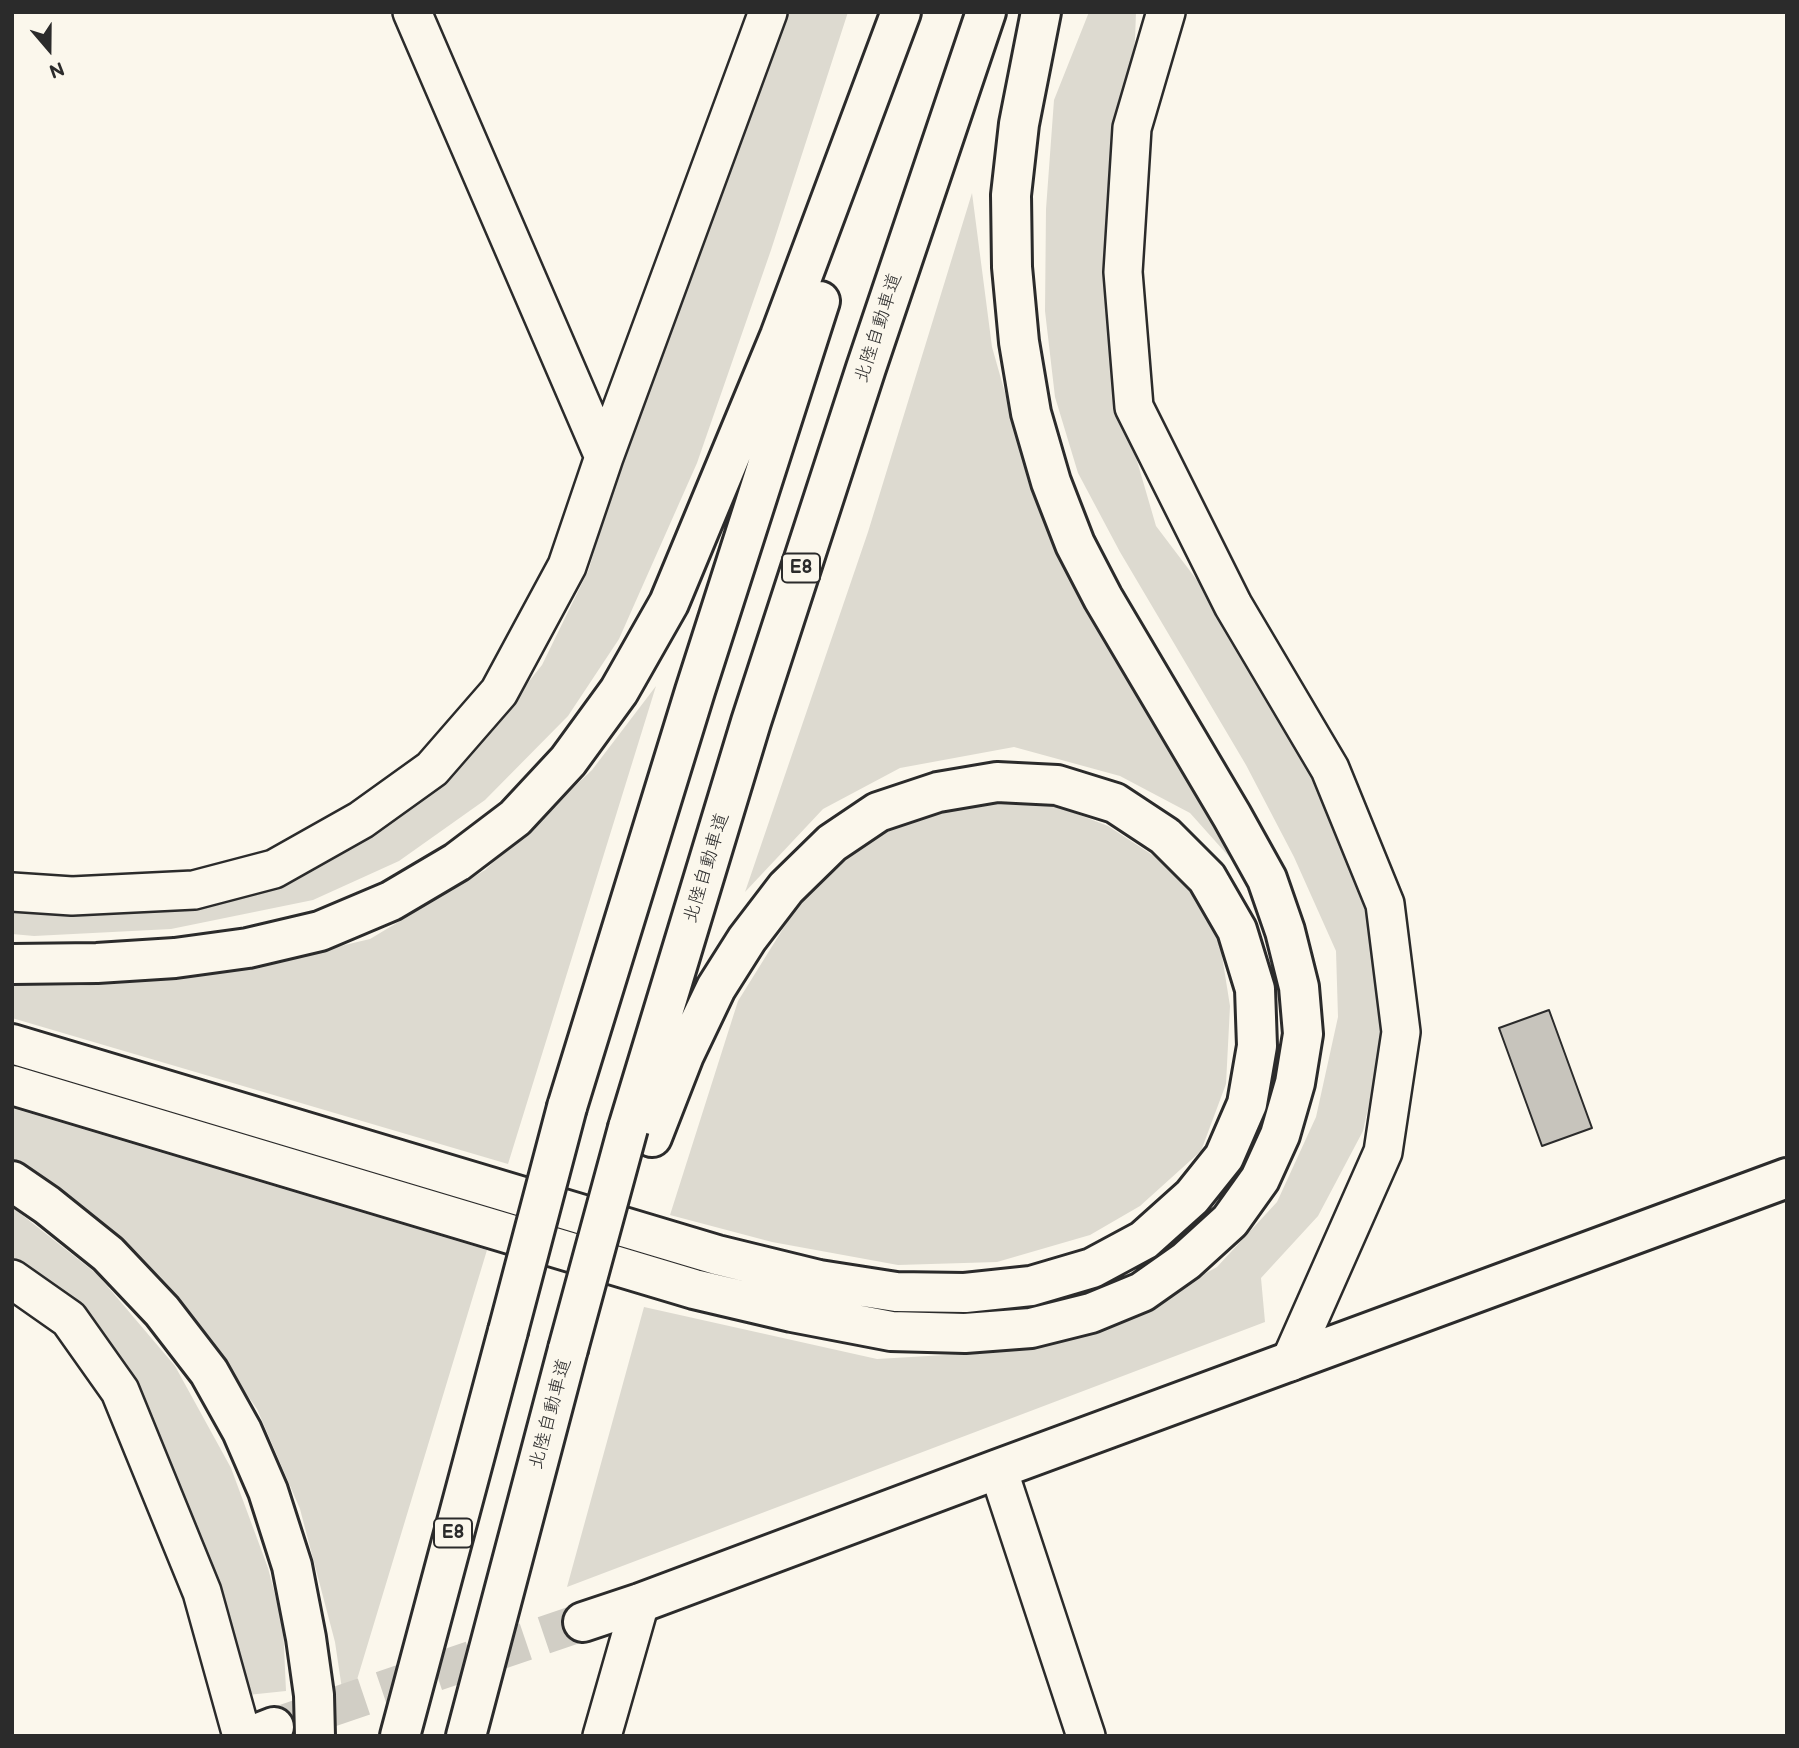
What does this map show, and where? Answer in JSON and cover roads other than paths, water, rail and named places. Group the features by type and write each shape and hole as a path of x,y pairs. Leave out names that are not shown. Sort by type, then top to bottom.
{"main road":[{"path":"12,964 97,963 175,958 248,948 320,930 391,901 457,862 515,818 568,761 619,691 669,603 780,336 901,12"},
{"name":"E8","path":"400,1736 567,1107 695,691 804,350 919,12"},
{"name":"北陸自動車道","path":"466,1736 640,1132 751,722 986,12"},
{"path":"12,1085 694,1289 891,1331 965,1333 1031,1328 1091,1313 1142,1292 1186,1261 1230,1221 1260,1179 1280,1135 1292,1096 1303,1034 1299,987 1285,931 1267,879 1080,555 1051,482 1031,413 1019,342 1012,267 1011,195 1019,124 1041,12"},
{"path":"12,1044 717,1255 819,1280 896,1292 965,1293 1031,1286 1092,1268 1144,1240 1192,1197 1224,1157 1247,1104 1257,1046 1255,989 1237,930 1207,878 1165,836 1115,803 1057,785 998,782 937,792 878,812 831,844 786,888 747,939 716,988 684,1055 640,1132"},
{"path":"583,1622 640,1604 1787,1178"},
{"path":"12,1181 108,1254 162,1311 209,1372 242,1431 268,1491 292,1566 314,1695 315,1736"},
{"path":"483,1736 576,1353"}],"street":[{"path":"412,12 604,457"},
{"path":"12,892 72,896 194,890 274,869 361,820 432,769 499,692 567,566 604,457 768,12"},
{"path":"1166,12 1132,128 1123,272 1134,407 1233,605 1330,769 1385,904 1401,1032 1383,1152 1290,1362"},
{"path":"12,1279 69,1319 120,1391 155,1472 256,1733"},
{"path":"998,1469 1086,1736"},
{"path":"602,1736 640,1604"}],"tunnel":[{"path":"274,1727 583,1622"}]}
